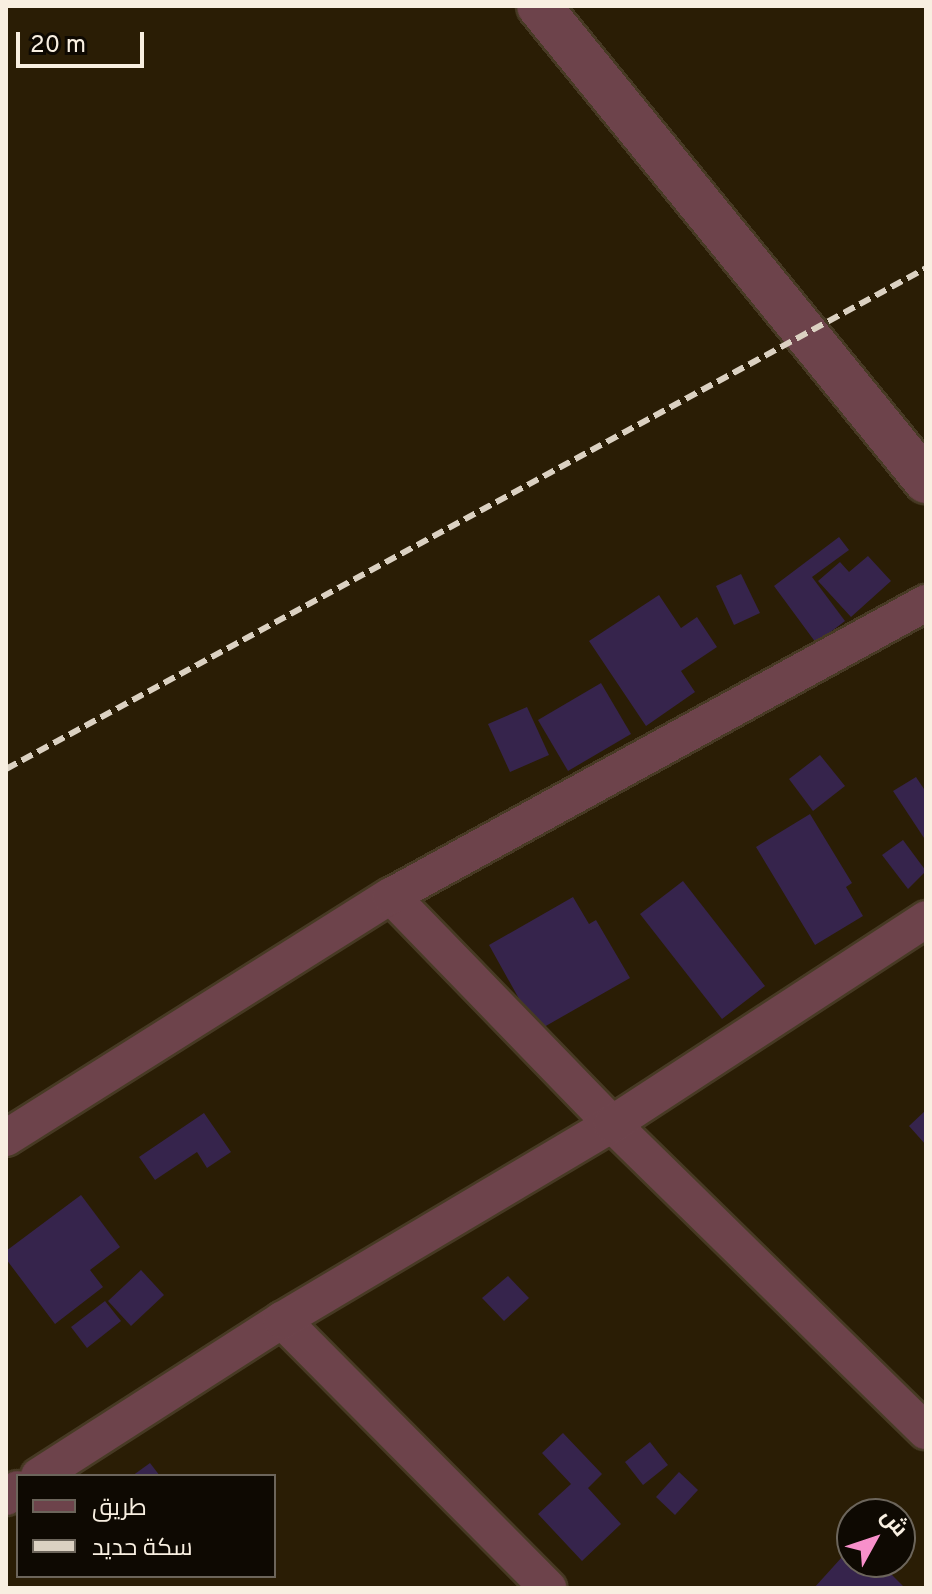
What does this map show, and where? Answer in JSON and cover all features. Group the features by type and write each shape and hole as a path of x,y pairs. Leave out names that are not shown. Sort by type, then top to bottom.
{"street":[{"path":"539,6 926,481"},
{"path":"6,1138 391,896 926,603"},
{"path":"391,896 612,1124 926,1431"},
{"path":"42,1474 282,1320 612,1124 926,919"},
{"path":"282,1320 548,1588"}],"building":[{"path":"839,537 849,550 812,577 845,621 816,643 774,586"},
{"path":"868,556 891,581 851,617 818,581 840,562 849,572"},
{"path":"741,574 760,613 734,625 716,586"},
{"path":"659,595 681,628 697,617 717,647 681,671 695,692 646,726 589,641"},
{"path":"601,683 631,734 568,771 538,720"},
{"path":"527,707 549,755 510,772 488,724"},
{"path":"820,755 845,786 813,811 789,779"},
{"path":"916,777 926,792 926,841 893,791"},
{"path":"810,814 852,883 846,887 863,916 815,945 756,847"},
{"path":"903,840 926,871 908,889 882,855"},
{"path":"683,881 765,986 722,1019 640,914"},
{"path":"573,897 589,924 596,920 630,978 537,1031 489,945"},
{"path":"926,1110 926,1145 909,1126"},
{"path":"204,1113 231,1152 207,1168 197,1152 155,1180 139,1157"},
{"path":"81,1195 120,1247 90,1270 103,1287 55,1324 6,1259 6,1251"},
{"path":"141,1270 164,1295 131,1326 108,1301"},
{"path":"508,1276 529,1298 504,1321 482,1298"},
{"path":"105,1301 121,1321 87,1348 71,1327"},
{"path":"563,1433 602,1474 588,1488 621,1524 582,1561 538,1514 571,1484 542,1453"},
{"path":"650,1442 668,1465 643,1485 625,1462"},
{"path":"150,1463 158,1474 135,1474"},
{"path":"679,1472 698,1490 675,1515 656,1497"},
{"path":"836,1564 836,1578 895,1578 903,1586 814,1588"}],"railway":[{"path":"6,769 926,268"}]}
